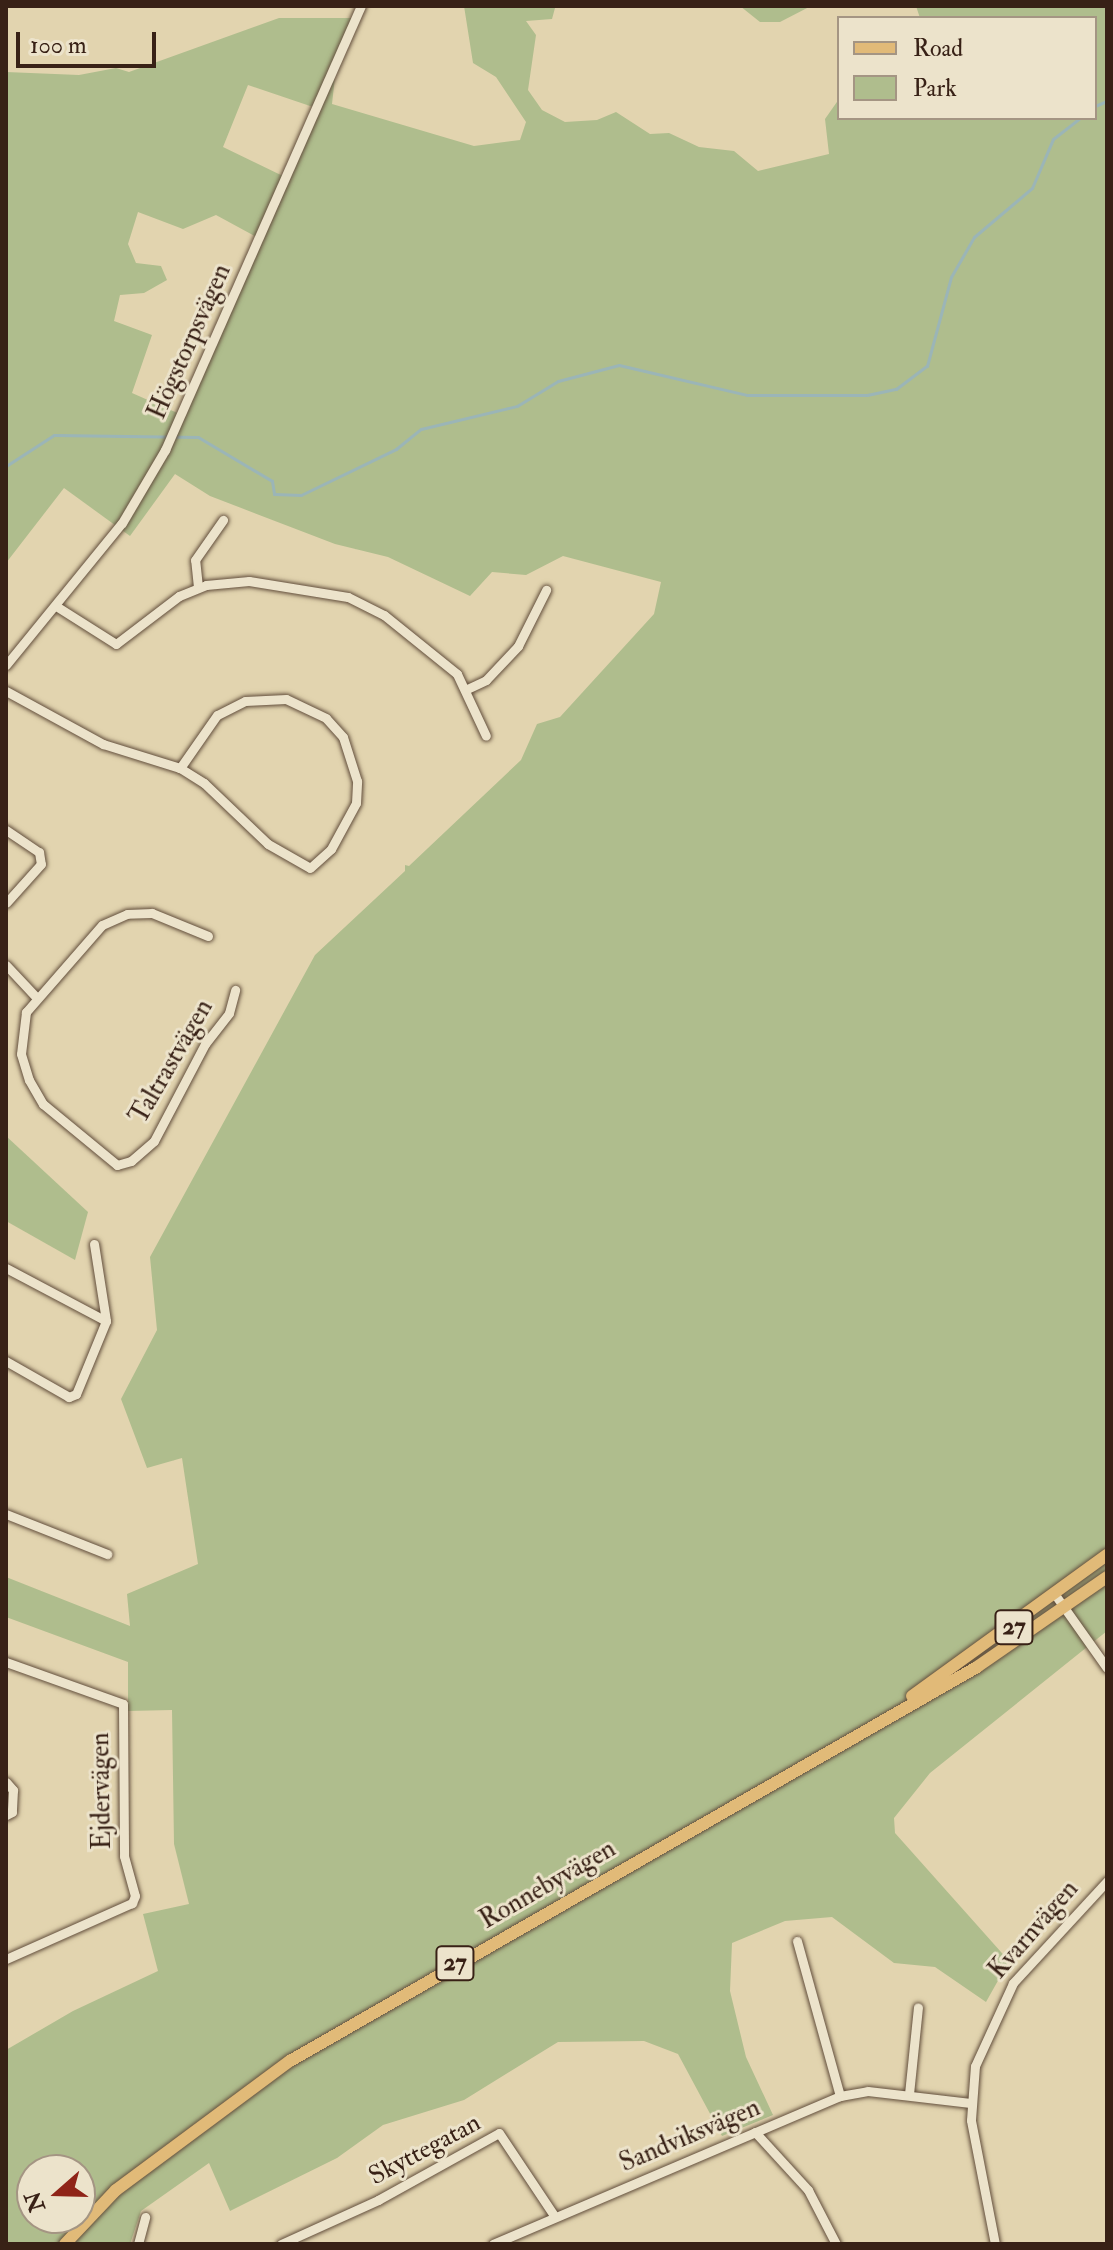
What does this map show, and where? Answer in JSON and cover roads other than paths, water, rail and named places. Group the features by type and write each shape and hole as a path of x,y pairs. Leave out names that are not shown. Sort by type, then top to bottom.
{"main road":[{"name":"Ronnebyvägen","path":"873,1723 1056,1596 1107,1555"},
{"name":"Ronnebyvägen","path":"65,2244 116,2190 290,2061 873,1723 977,1667 1066,1610 1107,1577"}],"street":[{"name":"Högstorpsvägen","path":"6,665 122,523 165,450 361,6"},
{"path":"198,587 195,560 223,520"},
{"path":"56,606 104,639 122,643 198,587 249,581 348,597 401,628 457,674 486,736"},
{"path":"465,690 486,680 518,646 546,590"},
{"path":"6,691 103,744 180,768 204,783 268,844 310,868 331,849 356,803 357,781 343,737 326,718 286,699 245,701 217,715 180,768"},
{"path":"6,830 39,852 41,864 6,903"},
{"path":"6,965 35,996 102,925 127,914 152,913 208,936"},
{"name":"Taltrastvägen","path":"35,996 23,1029 21,1054 29,1080 43,1104 117,1165 154,1141 205,1044 229,1013 235,990"},
{"path":"6,1361 69,1397 76,1394 106,1321 94,1244"},
{"path":"6,1268 106,1321"},
{"path":"6,1514 107,1554"},
{"path":"1056,1596 1107,1668"},
{"name":"Ejdervägen","path":"6,1662 123,1704 124,1856 135,1896 132,1903 6,1959"},
{"path":"6,1782 13,1790 12,1812 6,1815"},
{"name":"Kvarnvägen","path":"995,2244 970,2103 981,2050 1013,1983 1107,1881"},
{"path":"797,1941 840,2096"},
{"path":"909,2094 918,2007"},
{"name":"Sandviksvägen","path":"493,2244 840,2096 868,2091 970,2103"},
{"path":"755,2132 808,2190 836,2244"},
{"name":"Skyttegatan","path":"281,2244 378,2200 499,2133 555,2217"},
{"path":"138,2244 145,2217"}],"waterway":[{"path":"1097,105 1107,101"},
{"path":"6,466 54,435 198,437 272,481 274,494 301,495 396,449 421,429 517,406 558,381 619,365 747,395 867,395 896,389 927,366 951,277 974,237 1032,188 1053,139 1077,120"}]}
